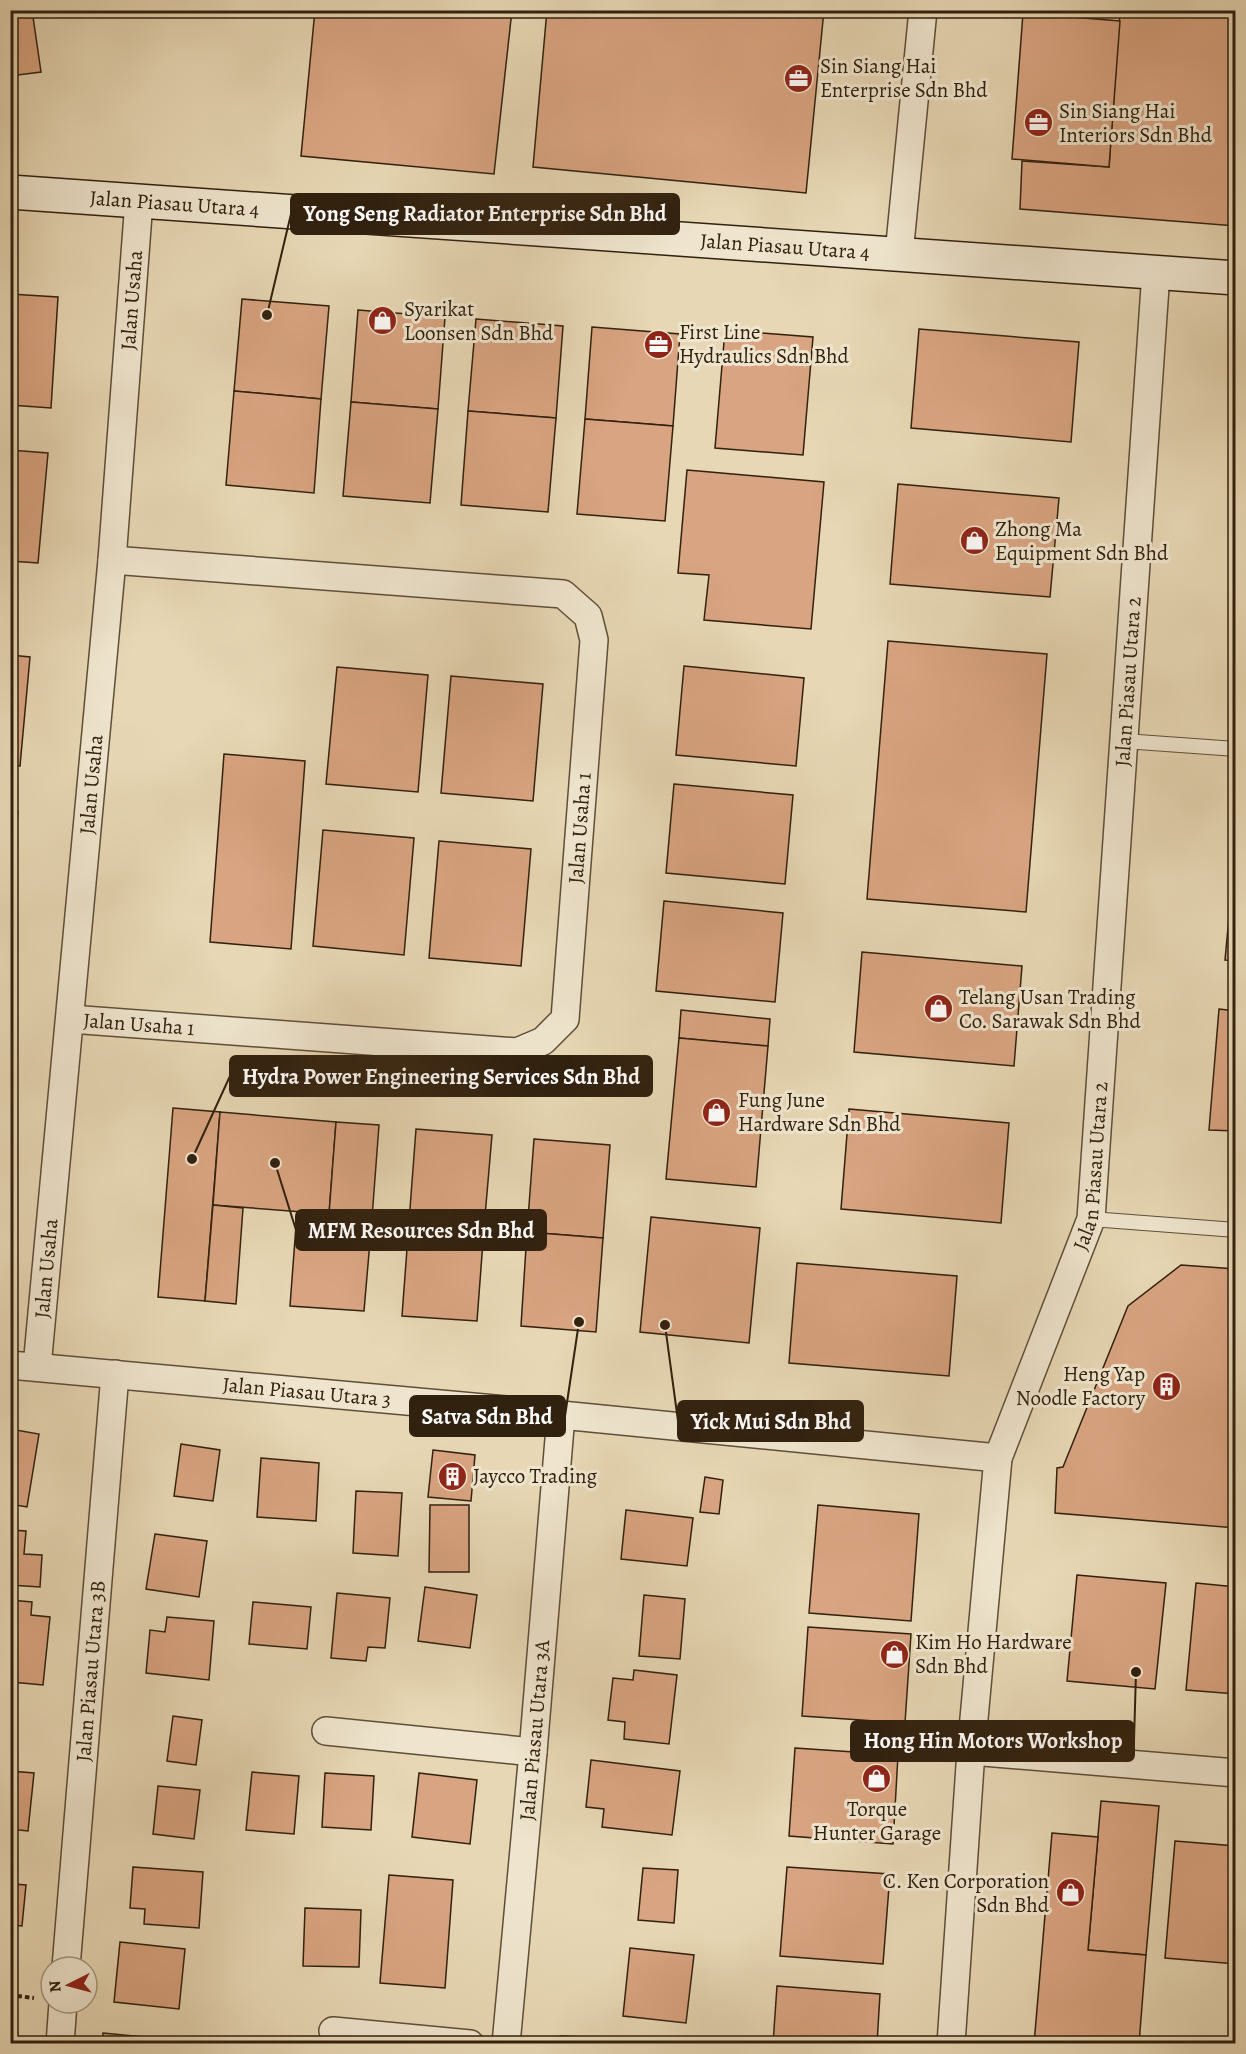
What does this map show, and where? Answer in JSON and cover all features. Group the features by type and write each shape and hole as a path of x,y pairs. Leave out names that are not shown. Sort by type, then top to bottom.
{"street":[{"path":"899,254 923,10"},
{"name":"Jalan Piasau Utara 4","path":"10,192 1236,278"},
{"name":"Jalan Usaha","path":"24,1366 70,1019 112,560 139,201"},
{"name":"Jalan Piasau Utara 2","path":"951,2043 971,1751 998,1458 1091,1219 1156,272"},
{"name":"Jalan Usaha 1","path":"70,1019 517,1052 543,1041 566,1019 594,640 588,616 563,594 112,560"},
{"name":"Jalan Piasau Utara 3","path":"24,1366 998,1458"},
{"name":"Jalan Piasau Utara 3B","path":"67,1955 115,1374"},
{"name":"Jalan Piasau Utara 3A","path":"506,2043 534,1752 561,1415"},
{"path":"326,1731 534,1752"},
{"path":"971,1751 1236,1773"},
{"path":"60,2043 62,2015"},
{"path":"333,2031 470,2043"}],"lane":[{"path":"1124,741 1236,749"},
{"path":"1091,1219 1236,1230"}],"building":[{"path":"10,10 32,10 41,72 10,76"},
{"path":"315,10 512,10 494,174 301,156"},
{"path":"547,10 824,10 806,193 533,167"},
{"path":"1120,10 1236,10 1236,226 1020,209 1022,161 1109,167"},
{"path":"1023,13 1120,21 1109,167 1012,159"},
{"path":"10,294 58,297 51,408 10,405"},
{"path":"242,299 329,306 321,399 234,391"},
{"path":"358,310 445,317 438,409 351,402"},
{"path":"476,319 563,326 556,418 468,411"},
{"path":"592,327 680,334 673,426 585,419"},
{"path":"919,329 1079,342 1071,442 911,428"},
{"path":"725,330 813,337 803,455 715,448"},
{"path":"234,391 321,399 314,493 226,485"},
{"path":"351,402 438,409 430,503 343,496"},
{"path":"468,411 556,418 548,512 461,505"},
{"path":"585,419 673,426 665,521 577,514"},
{"path":"10,450 48,453 38,563 10,561"},
{"path":"687,470 824,482 811,629 704,620 709,575 678,573"},
{"name":"Zhong Ma Equipment Sdn Bhd","path":"898,484 1059,498 1050,597 890,584"},
{"path":"888,641 1047,654 1026,912 867,899"},
{"path":"10,655 30,657 20,766 10,766"},
{"path":"684,666 804,678 796,766 676,755"},
{"path":"337,667 428,675 418,792 326,784"},
{"path":"451,676 543,684 533,801 441,793"},
{"path":"224,754 305,761 291,949 210,942"},
{"path":"674,784 793,795 785,884 666,873"},
{"path":"10,811 18,812 10,892"},
{"path":"323,830 414,838 404,955 313,946"},
{"path":"439,841 531,849 521,966 429,958"},
{"path":"1236,842 1236,961 1225,960"},
{"path":"664,901 783,913 775,1002 656,991"},
{"name":"Telang Usan Trading Co. Sarawak Sdn Bhd","path":"862,952 1022,966 1014,1066 854,1052"},
{"path":"1219,1009 1236,1011 1236,1131 1209,1130"},
{"path":"681,1010 770,1019 768,1046 679,1038"},
{"name":"Fung June Hardware Sdn Bhd","path":"679,1038 768,1046 756,1187 666,1179"},
{"path":"173,1108 220,1112 205,1301 158,1297"},
{"path":"849,1109 1009,1123 1001,1223 841,1209"},
{"path":"220,1112 336,1122 329,1214 213,1205"},
{"path":"336,1122 379,1125 372,1218 329,1214"},
{"path":"416,1129 492,1135 484,1228 409,1222"},
{"path":"534,1139 610,1145 603,1238 527,1232"},
{"path":"213,1205 243,1208 236,1304 205,1301"},
{"path":"297,1212 372,1218 364,1311 290,1306"},
{"path":"651,1217 760,1228 749,1343 640,1332"},
{"path":"409,1222 484,1228 477,1321 402,1316"},
{"path":"527,1232 603,1238 596,1332 521,1326"},
{"path":"797,1263 957,1276 949,1376 789,1363"},
{"name":"Heng Yap Noodle Factory","path":"1181,1265 1236,1269 1236,1528 1055,1513 1057,1468 1063,1467 1128,1306"},
{"path":"10,1429 39,1434 27,1507 10,1504"},
{"path":"181,1444 220,1450 213,1501 174,1496"},
{"name":"Jaycco Trading","path":"433,1450 475,1455 471,1501 428,1497"},
{"path":"261,1458 319,1463 316,1521 257,1517"},
{"path":"705,1477 723,1480 719,1514 700,1512"},
{"path":"356,1491 402,1493 398,1556 353,1553"},
{"path":"430,1505 469,1505 469,1572 429,1572"},
{"path":"818,1505 919,1514 911,1621 809,1613"},
{"path":"626,1510 693,1518 687,1566 621,1559"},
{"path":"10,1530 26,1531 24,1554 42,1555 40,1587 10,1585"},
{"path":"155,1534 207,1541 199,1597 146,1589"},
{"path":"1077,1575 1166,1583 1155,1689 1067,1681"},
{"path":"1196,1583 1236,1587 1236,1694 1186,1690"},
{"path":"425,1587 477,1595 470,1648 418,1641"},
{"path":"337,1593 390,1598 385,1648 368,1647 366,1661 331,1658"},
{"path":"644,1595 685,1599 680,1659 639,1656"},
{"path":"10,1600 32,1602 31,1615 50,1617 43,1685 11,1682"},
{"path":"253,1602 311,1607 307,1649 249,1644"},
{"path":"167,1617 214,1621 209,1680 146,1673 150,1630 165,1632"},
{"path":"808,1627 911,1634 905,1723 802,1716"},
{"path":"634,1670 677,1675 669,1744 624,1739 625,1722 608,1720 613,1678 633,1680"},
{"path":"10,1691 17,1691 10,1742"},
{"path":"173,1716 202,1720 196,1765 167,1761"},
{"path":"795,1748 898,1755 893,1844 789,1836"},
{"path":"591,1760 680,1771 672,1835 602,1827 604,1809 586,1807"},
{"path":"10,1771 34,1773 28,1831 10,1829"},
{"path":"252,1772 299,1776 294,1834 246,1830"},
{"path":"325,1773 374,1776 371,1830 322,1827"},
{"path":"419,1773 477,1780 470,1844 412,1837"},
{"path":"158,1786 200,1790 194,1839 153,1834"},
{"path":"1101,1801 1159,1806 1146,1955 1088,1950"},
{"name":"C. Ken Corporation Sdn Bhd","path":"1052,1833 1098,1837 1088,1950 1146,1955 1139,2044 1034,2044"},
{"path":"1175,1841 1236,1846 1236,1964 1165,1958"},
{"path":"133,1867 203,1872 199,1928 144,1924 145,1909 130,1908"},
{"path":"787,1867 890,1874 883,1964 780,1956"},
{"path":"10,1868 16,1869 14,1884 26,1885 22,1926 10,1925"},
{"path":"643,1868 678,1870 674,1923 638,1920"},
{"path":"389,1875 453,1880 445,1988 380,1983"},
{"path":"305,1908 361,1910 359,1967 303,1966"},
{"path":"120,1942 185,1949 179,2009 114,2002"},
{"path":"630,1948 694,1955 686,2023 623,2016"},
{"path":"777,1986 880,1994 877,2044 773,2044"},
{"path":"103,2033 185,2041 185,2044 102,2044"},
{"path":"561,2036 584,2037 583,2044 561,2044"},
{"path":"593,2040 630,2043 630,2044 592,2044"}],"place":[{"name":"Sin Siang Hai Enterprise Sdn Bhd","path":"799,78"},
{"name":"Sin Siang Hai Interiors Sdn Bhd","path":"1038,123"},
{"name":"Yong Seng Radiator Enterprise Sdn Bhd","path":"267,315"},
{"name":"Syarikat Loonsen Sdn Bhd","path":"383,321"},
{"name":"First Line Hydraulics Sdn Bhd","path":"658,344"},
{"name":"Zhong Ma Equipment Sdn Bhd","path":"974,541"},
{"name":"Telang Usan Trading Co. Sarawak Sdn Bhd","path":"938,1009"},
{"name":"Fung June Hardware Sdn Bhd","path":"717,1112"},
{"name":"Hydra Power Engineering Services Sdn Bhd","path":"192,1159"},
{"name":"MFM Resources Sdn Bhd","path":"275,1163"},
{"name":"Satva Sdn Bhd","path":"579,1322"},
{"name":"Yick Mui Sdn Bhd","path":"665,1325"},
{"name":"Heng Yap Noodle Factory","path":"1166,1386"},
{"name":"Jaycco Trading","path":"452,1476"},
{"name":"Kim Ho Hardware Sdn Bhd","path":"894,1654"},
{"name":"Hong Hin Motors Workshop","path":"1136,1672"},
{"name":"Torque Hunter Garage","path":"877,1778"},
{"name":"C. Ken Corporation Sdn Bhd","path":"1070,1893"}]}
